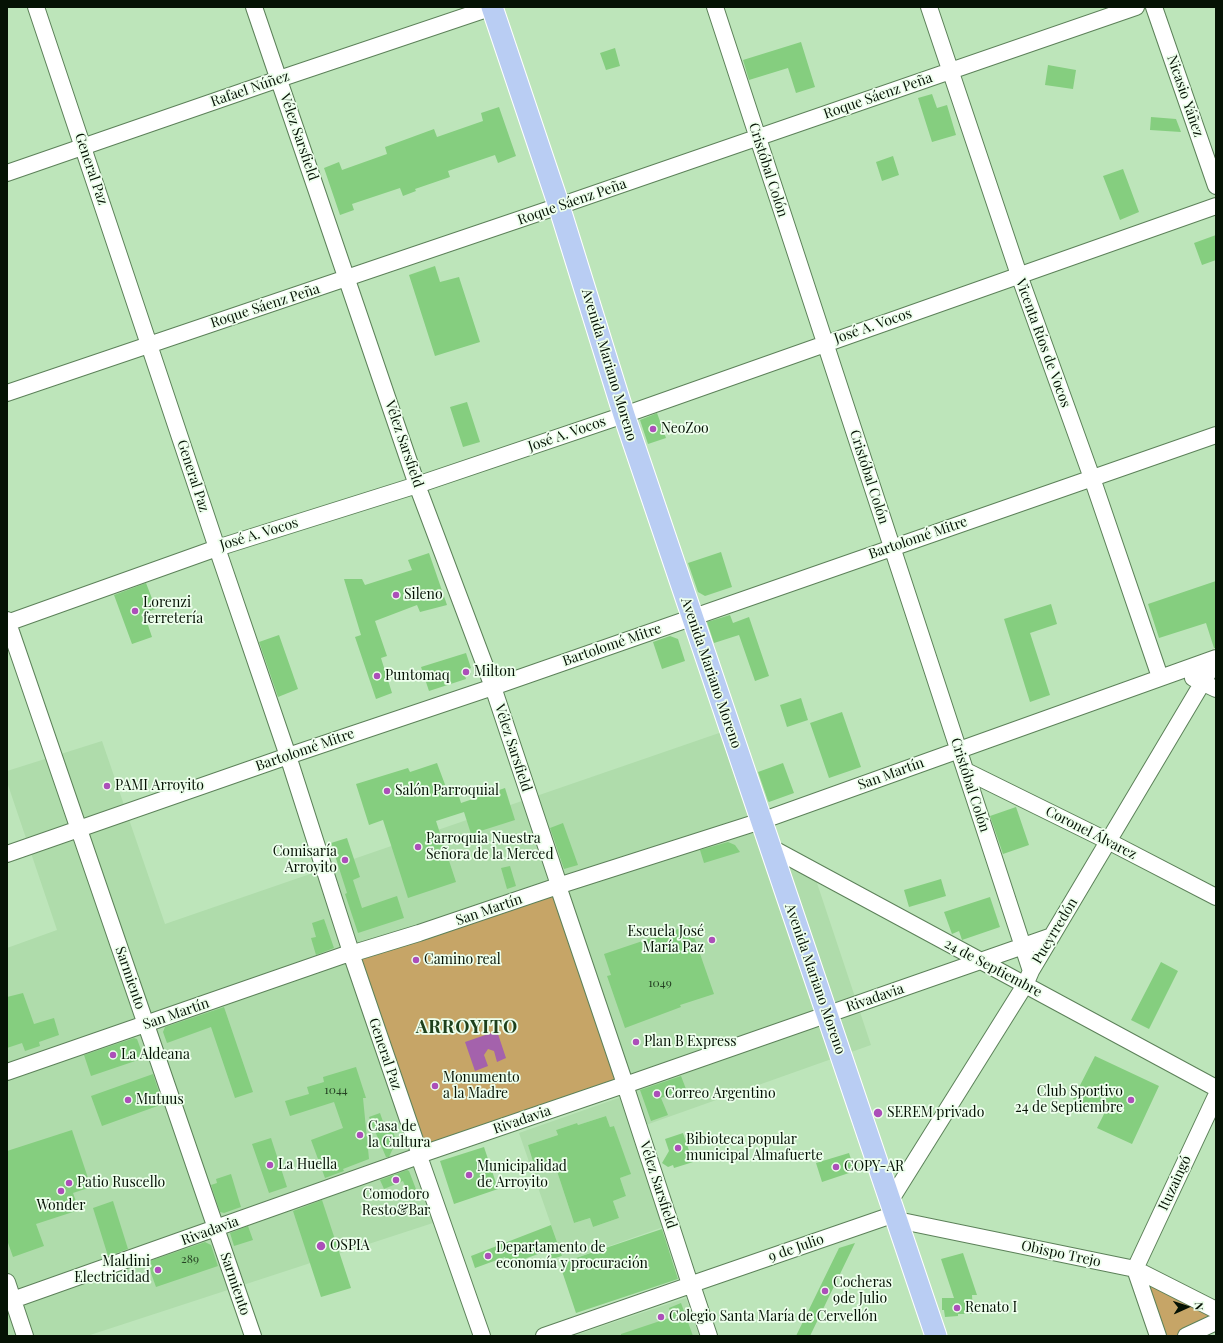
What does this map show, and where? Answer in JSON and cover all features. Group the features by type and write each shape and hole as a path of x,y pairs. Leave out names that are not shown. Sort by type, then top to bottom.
{"main road":[{"name":"Avenida Mariano Moreno","path":"492,7 559,206 624,415 936,1336"}],"street":[{"name":"General Paz","path":"36,7 288,756 351,953 482,1336"},
{"name":"Vélez Sarsfield","path":"254,7 418,485 493,687 709,1336"},
{"name":"Rafael Núñez","path":"7,173 84,148 279,79 492,7"},
{"name":"Cristóbal Colón","path":"715,7 1023,946 1028,978"},
{"name":"Vicenta Ríos de Vocos","path":"929,7 1019,275 1092,478 1160,677"},
{"name":"Roque Sáenz Peña","path":"7,393 347,279 1136,7"},
{"name":"Nicasio Yáñez","path":"1154,7 1216,186"},
{"name":"José A. Vocos","path":"7,622 217,548 418,485 624,415 1216,206"},
{"name":"Bartolomé Mitre","path":"7,854 288,756 493,687 1216,435"},
{"name":"Sarmiento","path":"7,622 253,1336"},
{"name":"San Martín","path":"7,1072 351,953 419,933 558,886 761,821 1160,677 1216,659"},
{"name":"Pueyrredón","path":"894,1212 1052,936 1108,842 1209,686 1216,659"},
{"path":"1179,671 1209,686"},
{"name":"Coronel Álvarez","path":"966,771 1216,897"},
{"name":"24 de Septiembre","path":"770,847 981,961 1028,978 1216,1088"},
{"name":"Rivadavia","path":"10,1301 216,1229 419,1155 625,1085 1052,936"},
{"name":"Ituzaingó","path":"1135,1269 1216,1096"},
{"name":"Obispo Trejo","path":"894,1212 1135,1269 1216,1310"},
{"name":"9 de Julio","path":"544,1336 894,1212"},
{"path":"1135,1269 1158,1336"},
{"path":"7,1282 10,1301 25,1336"},
{"path":"1186,1336 1216,1322"}],"shaded area":[{"path":"725,731 755,828 815,877 871,1045 643,1126 632,1090 417,1164 439,1221 87,1336 7,1336 7,948 57,930 7,782 7,771 102,741 165,924"},
{"path":"550,894 557,896 618,1077 614,1085 427,1149 420,1146 357,960"},
{"path":"497,1031 506,1058 497,1062 494,1051 488,1049 484,1055 488,1066 475,1071 465,1042"},
{"path":"624,1096 669,1225 564,1262 519,1133","holes":["606,1116 610,1127 614,1126 630,1174 620,1178 626,1196 613,1201 619,1218 593,1227 590,1218 574,1223 553,1159 534,1165 528,1145 558,1135 556,1130"]},
{"path":"1137,1272 1216,1313 1182,1336 1160,1336"},
{"name":"Colegio Santa María de Cervellón","path":"686,1298 699,1336 573,1336"}],"building":[{"path":"801,42 815,87 796,93 788,68 749,80 743,60"},
{"path":"615,48 620,66 606,70 600,53"},
{"path":"1048,65 1076,70 1073,89 1045,85"},
{"path":"932,94 937,108 947,105 956,135 932,142 918,98"},
{"path":"499,107 516,156 498,163 495,155 448,171 450,177 415,189 416,191 403,196 400,188 352,204 354,210 340,215 324,168 339,162 342,170 387,154 385,147 434,129 437,137 483,121 481,113"},
{"path":"1151,117 1176,119 1181,132 1150,130"},
{"path":"893,156 899,175 882,181 876,162"},
{"path":"1123,169 1139,212 1120,220 1103,176"},
{"path":"1216,235 1216,260 1202,265 1194,243"},
{"path":"435,266 440,282 459,277 480,342 435,356 409,275"},
{"path":"467,402 480,442 463,447 450,407"},
{"name":"NeoZoo","path":"657,413 666,438 648,444 640,420"},
{"path":"721,552 732,587 705,596 698,592 688,563"},
{"name":"Sileno","path":"429,553 447,605 420,612 417,605 375,621 387,656 381,658 392,693 376,699 355,637 361,635 344,579 362,579 365,585 412,570 408,560"},
{"path":"1216,581 1216,648 1214,648 1206,623 1159,638 1148,604"},
{"name":"Lorenzi ferretería","path":"146,583 156,609 144,613 152,637 132,644 114,595"},
{"path":"1051,604 1057,624 1030,633 1050,695 1030,702 1004,619"},
{"path":"730,615 733,623 749,617 769,676 755,681 739,635 714,643 707,622"},
{"path":"279,635 298,689 278,697 259,642"},
{"path":"670,636 678,639 685,661 662,669 653,642"},
{"path":"466,653 471,668 469,669 471,674 465,676 466,679 429,691 421,667"},
{"path":"801,698 808,720 787,727 780,705"},
{"path":"842,712 861,767 829,778 810,723"},
{"path":"437,763 447,790 456,787 461,803 505,788 515,820 471,834 464,812 436,821 456,882 408,898 383,820 369,825 356,784 408,768 410,772"},
{"path":"783,763 794,793 769,802 758,772"},
{"path":"1016,807 1029,845 1003,854 990,816"},
{"path":"563,823 578,865 564,869 550,828"},
{"path":"347,838 360,877 353,880 362,908 397,896 404,918 358,933 345,894 347,893 331,843"},
{"path":"728,842 735,845 740,852 704,863 700,850"},
{"path":"510,866 516,886 507,889 501,868"},
{"path":"941,879 946,896 909,907 904,890"},
{"path":"990,897 1000,927 962,940 959,931 952,934 944,912"},
{"path":"324,919 334,948 316,955 311,938 316,937 312,923"},
{"path":"690,925 714,994 680,1005 681,1007 625,1028 607,976 611,975 604,954"},
{"path":"1161,962 1178,971 1149,1029 1131,1020"},
{"path":"23,993 34,1024 54,1018 59,1035 39,1042 40,1046 25,1051 22,1043 7,1048 7,997"},
{"path":"224,1007 253,1092 235,1098 211,1027 167,1043 163,1032 165,1027"},
{"name":"La Aldeana","path":"134,1038 137,1039 144,1058 91,1076 84,1055"},
{"name":"Club Sportivo 24 de Septiembre","path":"1095,1056 1159,1086 1132,1144 1097,1128 1104,1114 1073,1099"},
{"name":"Casa de la Cultura","path":"356,1067 366,1098 363,1098 369,1159 325,1178 311,1140 343,1128 334,1102 290,1116 285,1101 309,1094 307,1087 324,1082 323,1077"},
{"name":"Mutuus","path":"153,1074 163,1104 102,1126 91,1096"},
{"name":"Correo Argentino","path":"681,1076 686,1089 661,1098 668,1115 651,1121 640,1090"},
{"path":"380,1113 387,1133 393,1131 395,1137 395,1144 389,1157 386,1157 369,1117"},
{"path":"606,1116 610,1127 614,1126 631,1174 620,1178 626,1196 613,1201 619,1218 593,1227 590,1218 574,1223 553,1159 534,1165 528,1145 558,1135 556,1130"},
{"name":"Patio Ruscello","path":"72,1130 91,1187 73,1193 79,1210 36,1224 44,1246 13,1257 7,1240 7,1151"},
{"name":"Bibioteca popular municipal Almafuerte","path":"683,1133 693,1162 674,1168 673,1165 668,1167 662,1163 669,1151 665,1139"},
{"name":"La Huella","path":"271,1138 287,1187 269,1193 252,1144"},
{"name":"Municipalidad de Arroyito","path":"484,1147 498,1189 454,1204 440,1161"},
{"name":"COPY-AR","path":"849,1153 855,1171 822,1182 816,1163"},
{"name":"Comodoro Resto&Bar","path":"407,1170 409,1171 419,1197 411,1200 403,1181 384,1189 380,1180"},
{"path":"231,1174 241,1207 224,1213 220,1212 211,1185 217,1183 216,1179"},
{"name":"OSPIA","path":"322,1200 351,1288 321,1297 293,1211"},
{"path":"113,1201 128,1249 108,1256 93,1208"},
{"path":"551,1225 562,1256 552,1259 549,1250 508,1265 505,1257 475,1268 471,1256"},
{"path":"248,1226 253,1240 234,1246 230,1233"},
{"path":"662,1229 678,1279 576,1313 562,1271 564,1262"},
{"path":"205,1242 211,1245 218,1266 156,1287 147,1262"},
{"name":"Cocheras 9de Julio","path":"855,1243 810,1336 796,1336 839,1248"},
{"path":"963,1253 977,1295 972,1295 973,1314 958,1314 958,1316 945,1317 944,1310 942,1310 942,1298 954,1298 941,1259"},
{"path":"681,1303 693,1336 621,1336 621,1334 672,1317 669,1308"}],"place":[{"name":"NeoZoo","path":"653,429"},
{"name":"Sileno","path":"396,595"},
{"name":"Lorenzi ferretería","path":"135,611"},
{"name":"Milton","path":"466,672"},
{"name":"Puntomaq","path":"377,676"},
{"name":"PAMI Arroyito","path":"107,786"},
{"name":"Salón Parroquial","path":"387,791"},
{"name":"Parroquia Nuestra Señora de la Merced","path":"418,847"},
{"name":"Comisaría Arroyito","path":"345,860"},
{"name":"Escuela José María Paz","path":"712,940"},
{"name":"Camino real","path":"416,960"},
{"name":"Plan B Express","path":"636,1042"},
{"name":"La Aldeana","path":"113,1055"},
{"name":"Monumento a la Madre","path":"435,1086"},
{"name":"Correo Argentino","path":"657,1094"},
{"name":"Mutuus","path":"128,1100"},
{"name":"Club Sportivo 24 de Septiembre","path":"1131,1100"},
{"name":"SEREM privado","path":"878,1113"},
{"name":"Casa de la Cultura","path":"360,1135"},
{"name":"Bibioteca popular municipal Almafuerte","path":"678,1148"},
{"name":"La Huella","path":"270,1165"},
{"name":"COPY-AR","path":"836,1167"},
{"name":"Municipalidad de Arroyito","path":"469,1175"},
{"name":"Comodoro Resto&Bar","path":"396,1180"},
{"name":"Patio Ruscello","path":"69,1183"},
{"name":"Wonder","path":"61,1191"},
{"name":"OSPIA","path":"321,1246"},
{"name":"Departamento de economía y procuración","path":"488,1256"},
{"name":"Maldini Electricidad","path":"158,1270"},
{"name":"Cocheras 9de Julio","path":"825,1291"},
{"name":"Renato I","path":"957,1308"},
{"name":"Colegio Santa María de Cervellón","path":"661,1317"}],"district":[{"name":"ARROYITO","path":"467,1027"}]}
